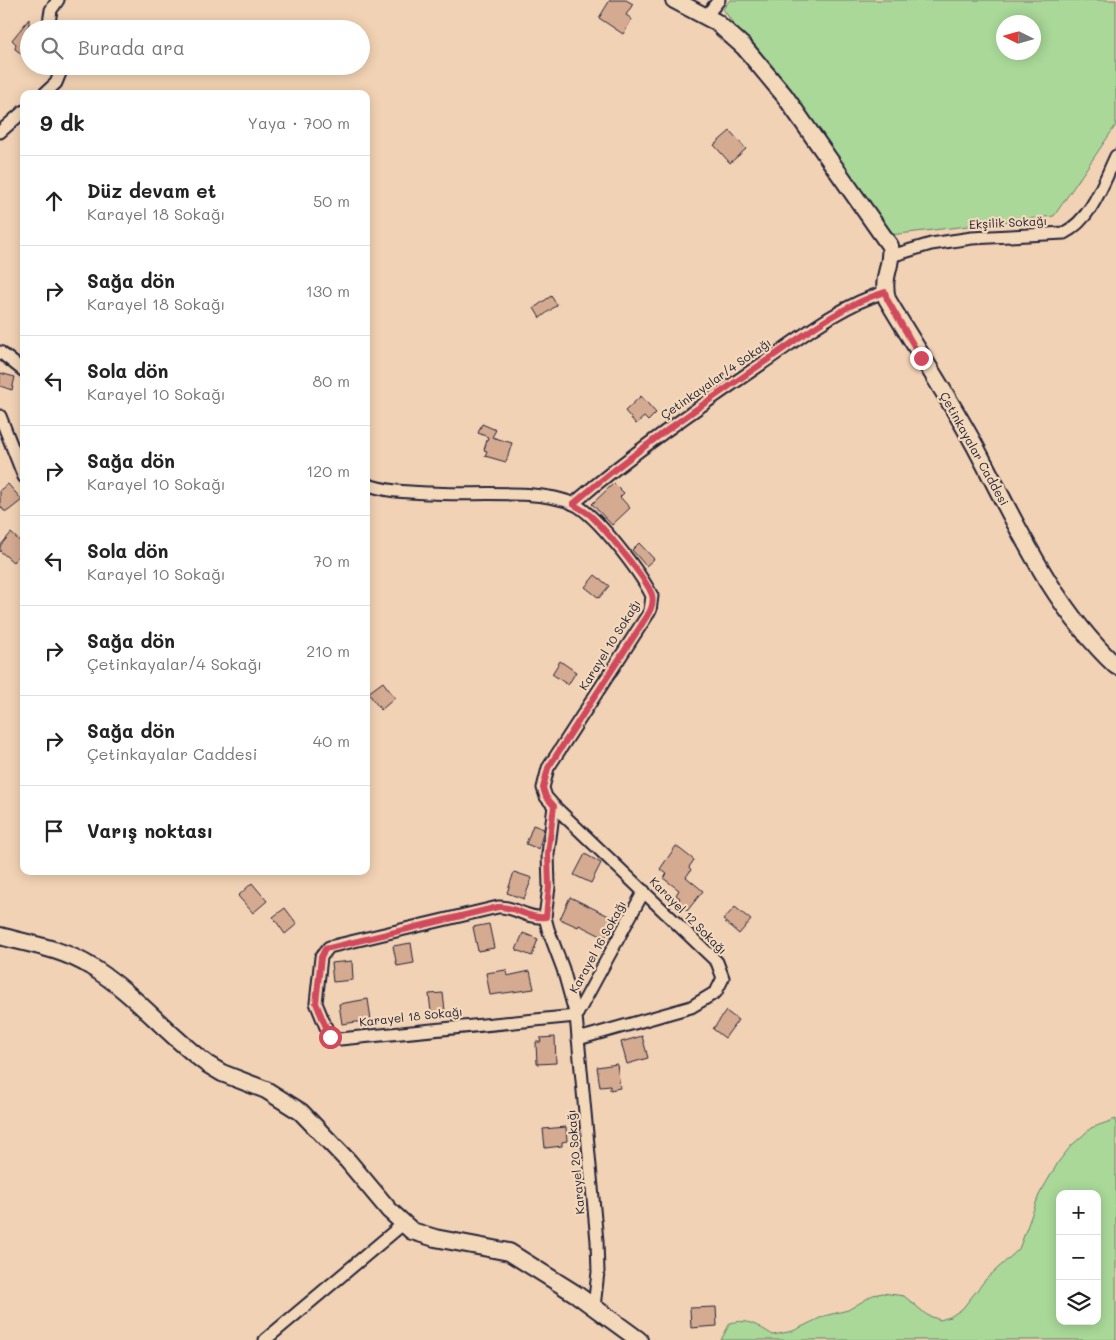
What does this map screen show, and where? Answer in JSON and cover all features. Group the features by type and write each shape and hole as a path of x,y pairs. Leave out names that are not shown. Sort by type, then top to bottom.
{"street":[{"path":"49,20 51,10 58,0"},
{"path":"674,0 706,16 728,31 768,74 890,246 891,256 884,276 885,292"},
{"path":"706,16 719,0"},
{"path":"48,90 56,82 59,75"},
{"path":"0,132 20,114"},
{"name":"Ekşilik Sokağı","path":"891,256 931,244 964,239 1064,233 1074,228 1086,216 1116,156"},
{"name":"Çetinkayalar/4 Sokağı","path":"573,504 635,453 809,331 854,304 885,292"},
{"name":"Çetinkayalar Caddesi","path":"885,292 887,299 921,358 975,446 1024,544 1090,639 1116,666"},
{"path":"0,352 20,368"},
{"path":"0,416 20,467"},
{"name":"Karayel 10 Sokağı","path":"370,485 408,492 533,496 573,504 590,516 618,547 648,587 652,596 652,604 642,624 548,768 543,788 546,797 554,806"},
{"path":"554,806 548,854 549,887 546,917 548,929 563,969 576,1016"},
{"name":"Karayel 12 Sokağı","path":"554,806 644,891 716,962 722,971 722,984 711,996 691,1006 578,1039"},
{"name":"Karayel 16 Sokağı","path":"576,1016 644,891"},
{"name":"Karayel 18 Sokağı","path":"546,917 532,917 504,907 498,907 329,947 321,957 316,1009 330,1037 340,1039 576,1016"},
{"path":"0,936 57,951 90,965 207,1064 222,1073 266,1090 288,1103 315,1125 403,1224 422,1235 509,1252 594,1307 639,1340"},
{"name":"Karayel 20 Sokağı","path":"576,1016 597,1242 598,1272 594,1307"},
{"path":"265,1340 403,1224"}],"green space":[{"path":"730,0 1116,0 1116,125 1054,216 890,235 823,152 723,9"},
{"path":"1116,1119 1116,1340 721,1340 730,1323 748,1322 773,1335 793,1331 824,1316 848,1310 873,1295 883,1293 904,1296 927,1315 940,1320 950,1317 962,1309 986,1279 1019,1249 1039,1195 1059,1161 1071,1146 1091,1128"}],"building":[{"path":"610,0 626,0 633,4 626,15 632,19 623,34 599,18"},
{"path":"20,30 20,53 15,49 16,44 12,40"},
{"path":"730,131 746,149 730,163 714,145"},
{"path":"551,296 557,305 540,318 534,308"},
{"path":"0,373 15,377 12,390 0,386"},
{"path":"641,396 656,413 648,421 644,417 636,424 625,411"},
{"path":"482,424 496,430 492,437 512,443 506,462 485,456 487,451 484,450 488,437 478,433"},
{"path":"614,483 624,493 620,497 630,508 612,525 592,504"},
{"path":"8,484 20,498 20,502 8,511 4,511 0,505 0,490"},
{"path":"11,533 20,541 20,554 13,562 0,551 0,546"},
{"path":"639,543 654,559 646,566 632,550"},
{"path":"595,575 609,586 599,598 585,587"},
{"path":"560,661 576,672 568,685 552,674"},
{"path":"383,682 395,698 381,710 370,696 370,692"},
{"path":"533,825 544,829 539,849 526,844"},
{"path":"676,846 694,860 689,867 691,870 686,877 703,891 687,911 677,902 680,898 676,895 679,890 663,878 667,874 660,869"},
{"path":"585,854 601,863 591,883 574,875"},
{"path":"514,872 532,878 524,899 507,893"},
{"path":"252,883 267,901 253,913 238,896"},
{"path":"570,897 615,919 605,938 579,925 578,927 560,919"},
{"path":"735,907 751,920 739,934 723,920"},
{"path":"285,908 297,924 285,934 273,917"},
{"path":"489,924 494,948 478,951 473,927"},
{"path":"523,933 538,939 532,956 516,950"},
{"path":"411,943 414,963 397,966 393,946"},
{"path":"352,961 353,980 333,982 331,963"},
{"path":"506,970 507,976 530,971 534,989 490,995 486,973"},
{"path":"443,993 445,1011 431,1012 429,994"},
{"path":"368,999 371,1020 342,1024 339,1004"},
{"path":"726,1011 738,1020 725,1038 713,1029"},
{"path":"642,1036 648,1058 627,1064 621,1042"},
{"path":"555,1037 556,1063 537,1064 536,1042 541,1042 540,1038"},
{"path":"617,1064 620,1088 610,1090 610,1086 600,1087 597,1067"},
{"path":"566,1127 567,1141 562,1142 562,1146 545,1148 543,1129"},
{"path":"716,1307 717,1326 691,1328 690,1308"}],"route":[{"path":"330,1037 316,1009 318,976 322,952 325,949 337,944 498,907 512,909 532,917 546,917 549,887 548,854 554,806 546,797 543,779 548,768 642,624 652,604 652,596 648,587 618,547 590,516 573,504 605,476 673,425 809,331 841,311 869,297 885,292 887,299 921,358"}]}
